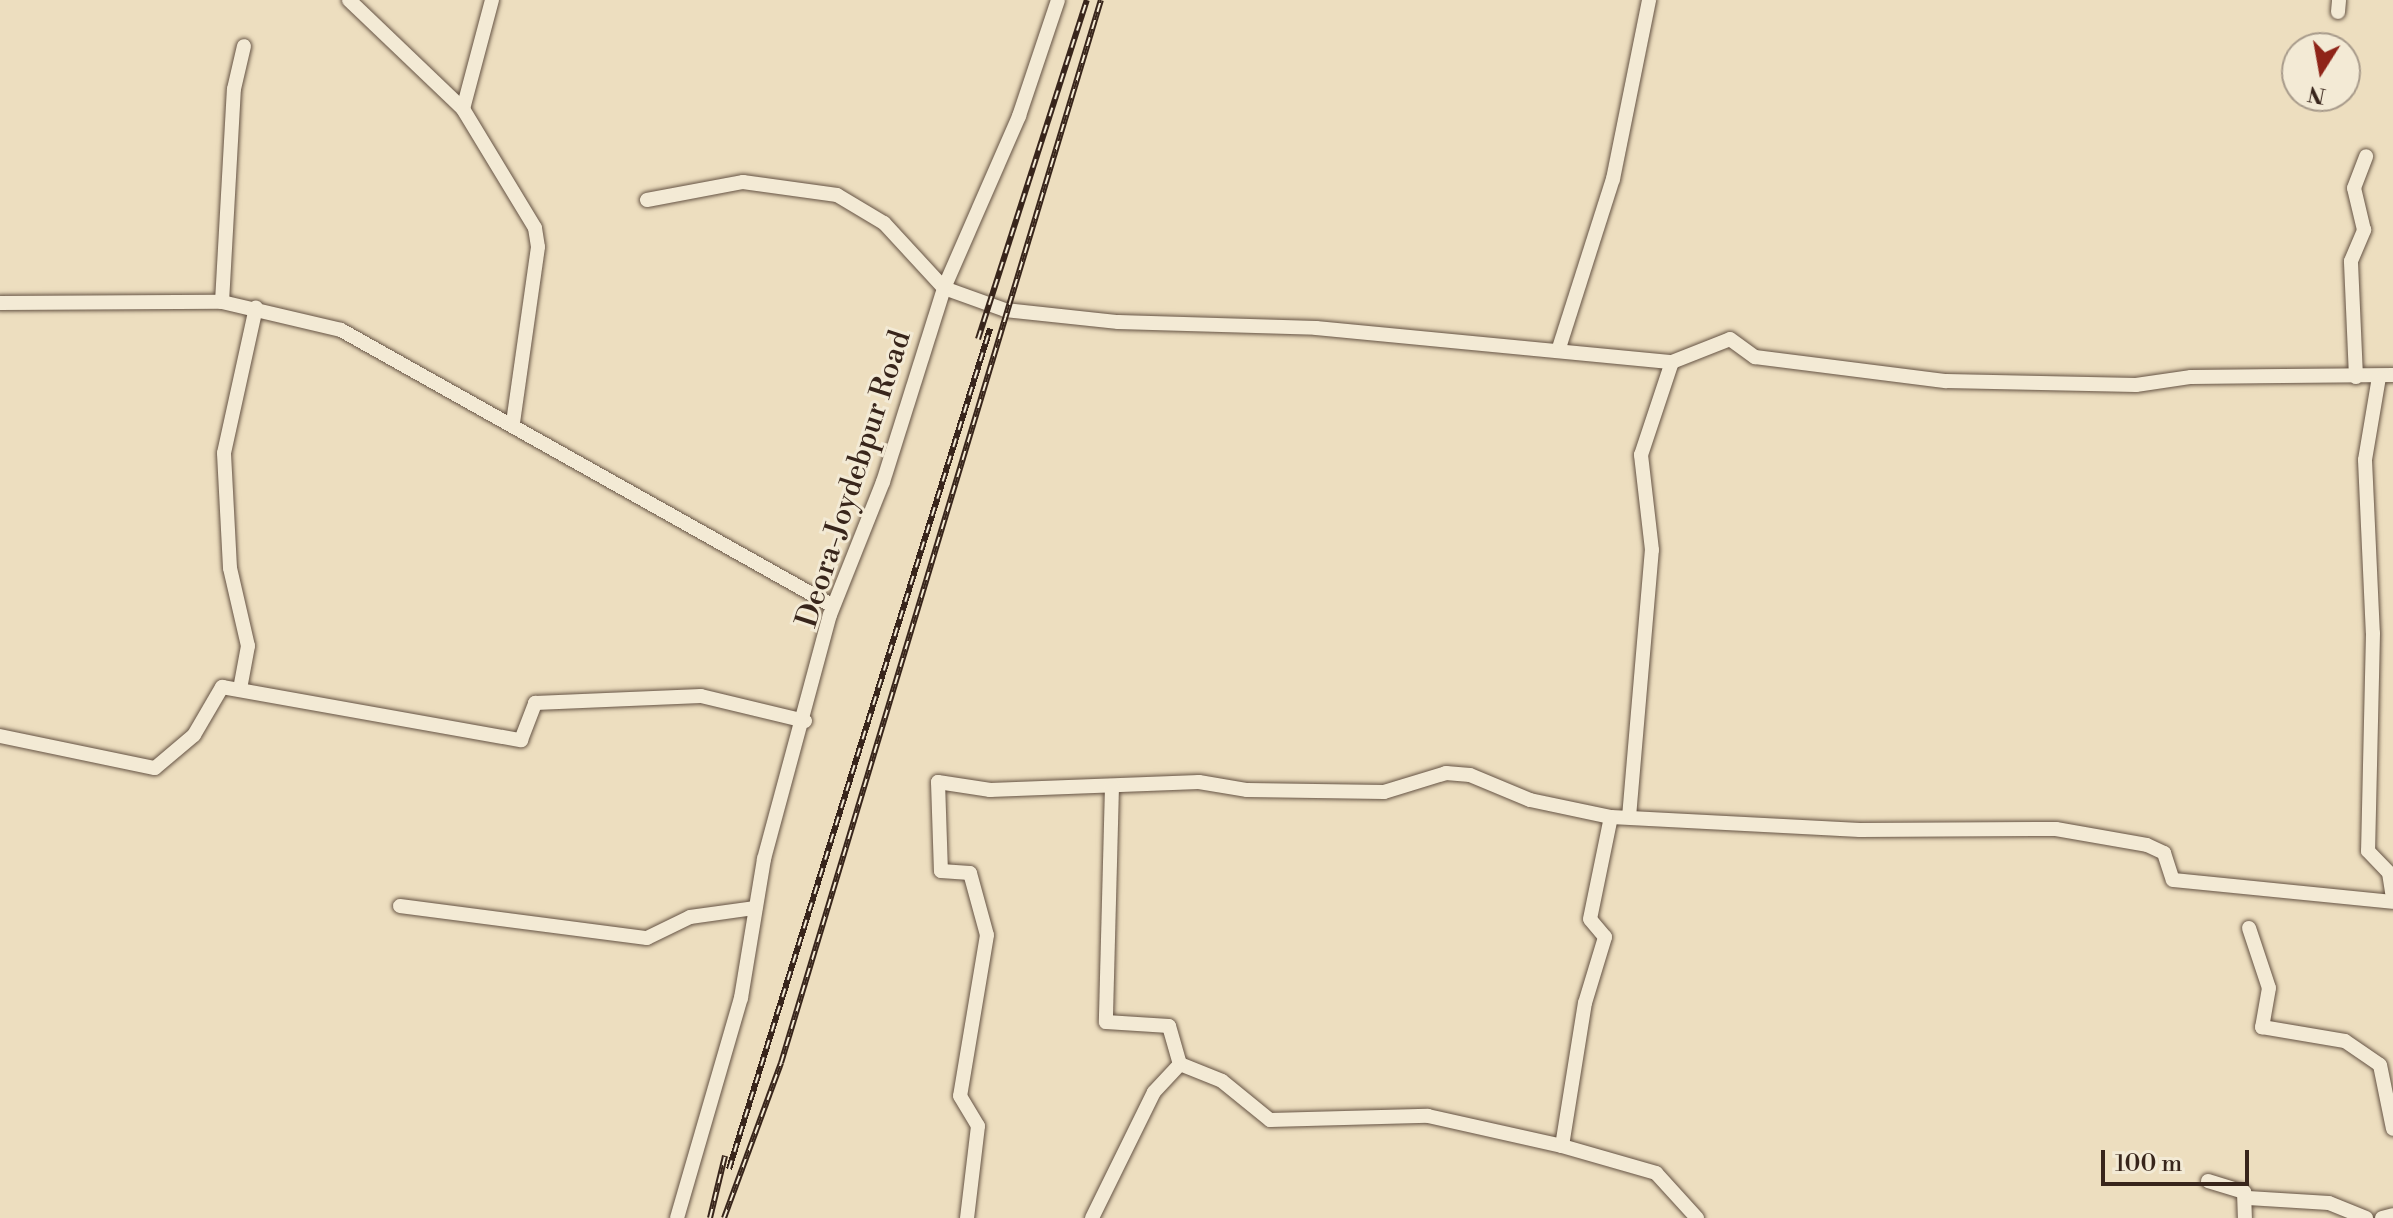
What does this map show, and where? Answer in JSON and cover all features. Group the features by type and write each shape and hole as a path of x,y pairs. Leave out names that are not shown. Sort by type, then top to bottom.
{"street":[{"path":"349,0 463,109 539,240 513,422"},
{"path":"463,109 492,0"},
{"name":"Deora-Joydebpur Road","path":"677,1218 741,998 755,908 833,606 883,482 944,288 1009,142 1058,0"},
{"path":"1559,348 1613,179 1649,0"},
{"path":"222,302 234,89 244,46"},
{"path":"2356,377 2350,274 2364,230 2354,188 2366,156"},
{"path":"647,200 743,182 837,195 884,223 944,288 1005,310 1118,322 1316,328 1509,351 1559,348 1672,362 1730,339 1755,357 1946,381 2136,385 2191,377 2386,376 2365,460 2373,633 2368,851 2389,873 2393,900 2173,880 2156,849 2056,829 1860,830 1611,817 1530,800 1470,775 1446,773 1384,792 1247,790 1199,782 990,790 938,782 941,871 970,873 987,935 960,1091 978,1126 967,1218"},
{"path":"0,303 222,302 256,307 341,330 513,422 833,606"},
{"path":"240,689 248,646 230,568 224,453 256,307"},
{"path":"1629,817 1652,550 1641,455 1672,362"},
{"path":"0,736 155,768 194,735 218,688 240,689 521,740 535,703 701,696 805,721"},
{"path":"1112,786 1116,840 1103,1017 1109,1024 1173,1028 1180,1064"},
{"path":"1562,1146 1585,1003 1605,937 1590,919 1611,817"},
{"path":"400,906 647,938 690,917 755,908"},
{"path":"2249,928 2269,988 2262,1027 2345,1041 2380,1065 2393,1129"},
{"path":"1180,1064 1222,1081 1270,1120 1428,1116 1562,1146 1656,1173 1697,1218"},
{"path":"1092,1218 1154,1092 1180,1064"},
{"path":"2208,1181 2239,1188 2248,1198 2329,1203 2366,1218"},
{"path":"2245,1218 2248,1198"},
{"path":"2382,1218 2393,1215"}],"railway":[{"path":"978,339 1087,0"},
{"path":"724,1218 781,1063 1101,0"},
{"path":"729,1169 990,329"},
{"path":"710,1218 725,1156"}]}
